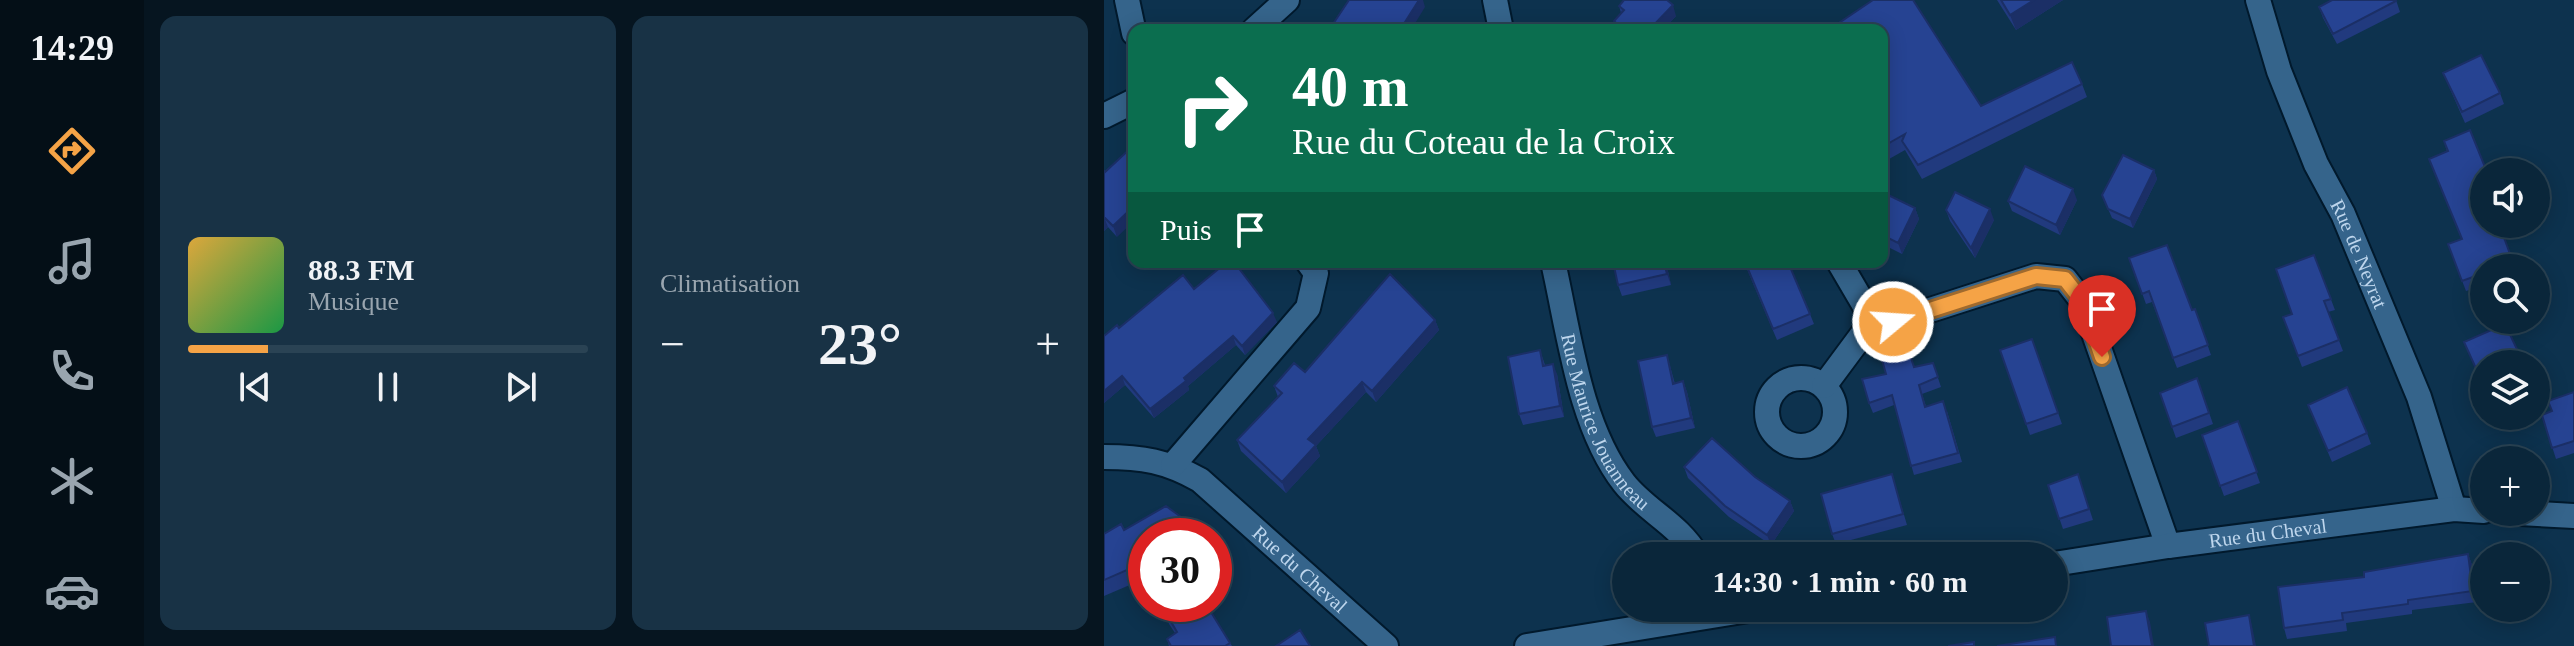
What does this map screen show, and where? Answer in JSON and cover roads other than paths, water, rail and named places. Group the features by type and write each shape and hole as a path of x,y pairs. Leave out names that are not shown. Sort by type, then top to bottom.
{"street":[{"path":"1127,0 1132,24"},
{"path":"1261,24 1287,0"},
{"path":"1495,0 1500,24"},
{"name":"Rue de Neyrat","path":"2258,0 2279,71 2310,151 2343,214 2419,397 2454,509"},
{"path":"1104,116 1128,104"},
{"path":"1173,465 1308,308 1316,273 1312,268"},
{"name":"Rue Maurice Jouanneau","path":"1554,268 1583,391 1603,452 1626,485 1689,542"},
{"path":"1843,268 1873,320"},
{"path":"1873,320 1893,322 2036,276 2065,279 2083,302 2168,546"},
{"path":"1824,386 1873,320"},
{"name":"Rue du Cheval","path":"1104,457 1131,457 1173,465 1200,480 1386,646"},
{"name":"Rue du Cheval","path":"2068,562 2454,509 2470,510"},
{"path":"2550,515 2574,516"},
{"path":"1527,646 1656,622"}]}
